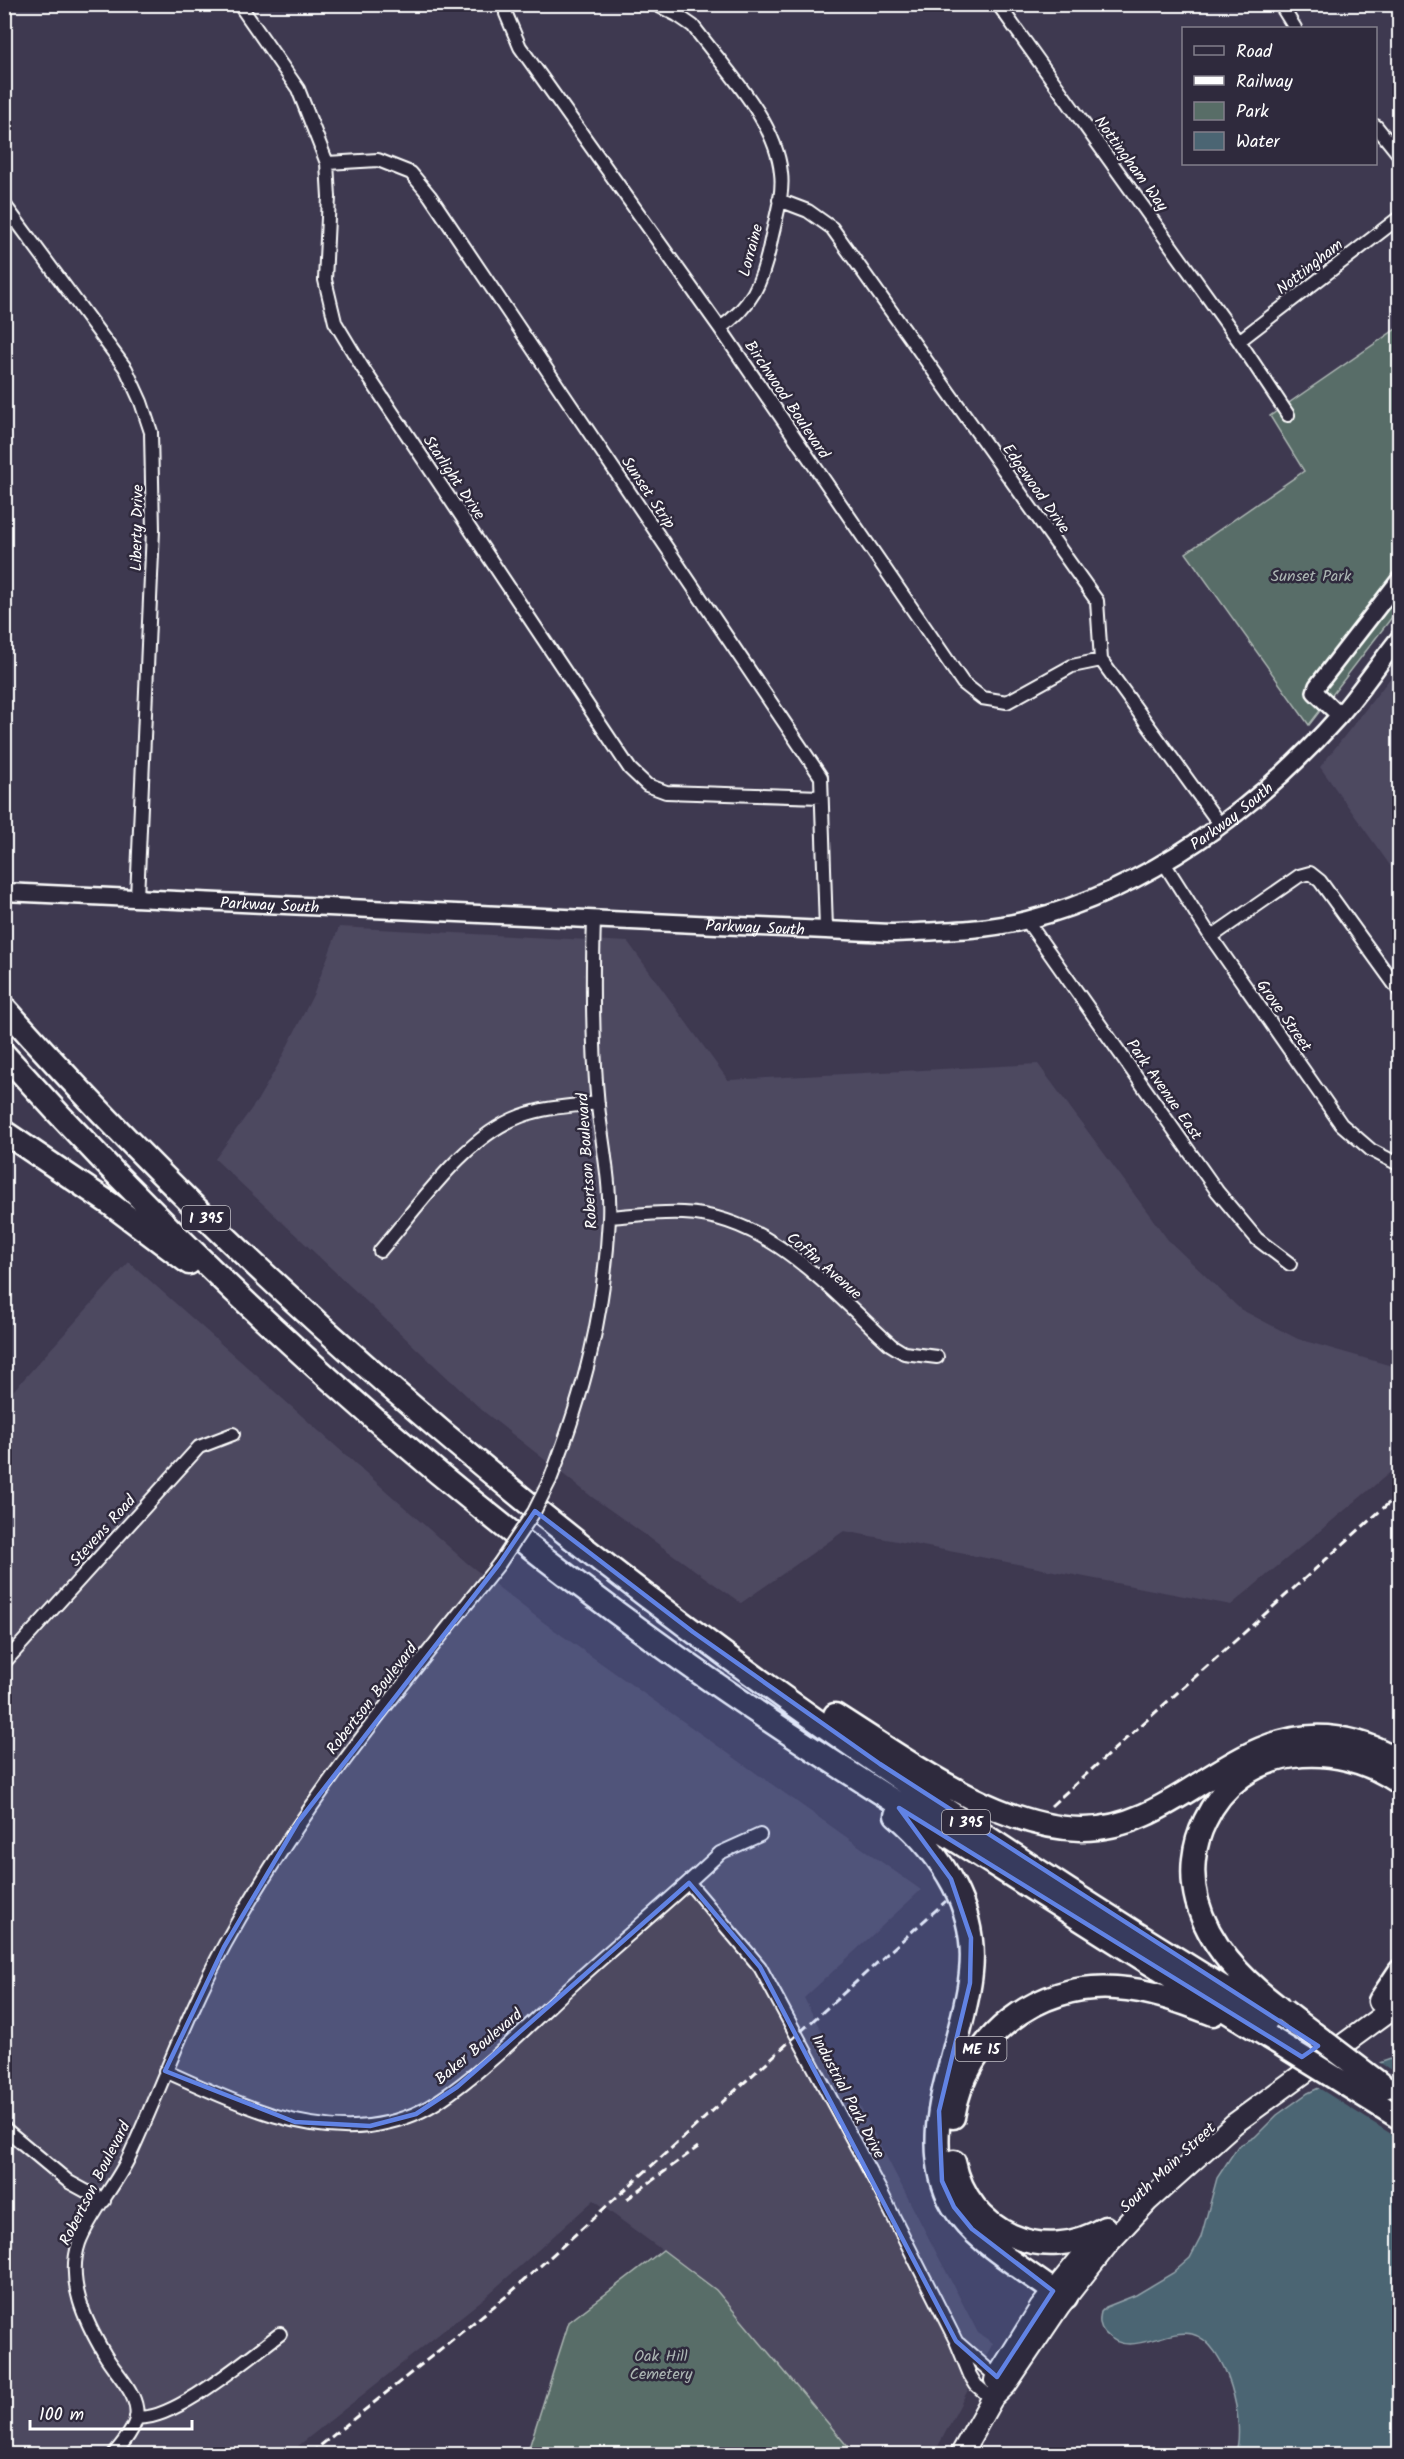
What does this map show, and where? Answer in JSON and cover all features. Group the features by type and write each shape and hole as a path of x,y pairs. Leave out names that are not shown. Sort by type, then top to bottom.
{"highway":[{"name":"I 395","path":"4,1007 153,1166 331,1337 489,1473 662,1610 943,1806 1277,2023 1400,2118"},
{"name":"I 395","path":"4,1054 151,1208 338,1386 454,1485 588,1592 807,1746 1277,2023"},
{"path":"4,1132 172,1250 338,1386"},
{"path":"662,1610 956,1789 1003,1811 1048,1825 1093,1829 1138,1819 1173,1801 1248,1754 1288,1739 1322,1737 1345,1739 1378,1750 1400,1762"},
{"path":"807,1746 915,1832 944,1868 960,1898 971,1938 971,1971 939,2112 937,2143 940,2171 950,2199 965,2222 1063,2289"},
{"name":"ME 15","path":"1277,2023 1210,1933 1197,1900 1194,1880 1194,1861 1199,1834 1221,1794 1241,1776 1264,1762 1282,1757 1312,1754 1344,1757 1366,1765 1400,1783"},
{"path":"1366,1765 1400,1793"},
{"path":"1390,2002 1400,1971"},
{"name":"ME 15","path":"1105,2228 1083,2239 1049,2244 1028,2243 998,2230 974,2207 958,2181 952,2153 952,2124 958,2096 973,2062 990,2038 1013,2017 1036,2003 1060,1994 1113,1988 1164,1997 1277,2023 1392,2092"},
{"path":"998,2230 1063,2289"}],"main road":[{"name":"Parkway South","path":"4,892 891,933 957,930 1027,921 1109,891 1164,863 1221,826 1263,792 1339,716 1400,637"},
{"name":"South Main Street","path":"1063,2289 1191,2160 1390,2002 1400,1986"},
{"name":"South Main Street","path":"965,2453 1002,2381 1105,2228 1165,2166 1220,2118 1390,2002"}],"street":[{"name":"Starlight Drive","path":"239,4 298,89 327,163 329,197 325,280 335,322 362,367 630,769 647,785 666,792 821,797"},
{"name":"Birchwood Boulevard","path":"506,4 506,14 520,47 720,328 963,683 982,698 1007,702 1072,666 1101,660"},
{"name":"Lorraine","path":"655,4 693,26 762,119 776,146 782,175 766,265 754,294 740,314 720,328"},
{"name":"Nottingham Way","path":"998,4 1239,341 1288,415"},
{"path":"1280,4 1294,27"},
{"path":"1377,127 1400,156"},
{"name":"Sunset Strip","path":"327,163 378,160 411,173 430,196 822,777 826,929"},
{"name":"Edgewood Drive","path":"779,200 808,211 832,228 1097,601 1101,660"},
{"name":"Liberty Drive","path":"4,204 126,369 151,432 153,530 137,898"},
{"name":"Nottingham","path":"1239,341 1400,217"},
{"path":"1339,716 1319,697 1316,692 1317,686 1400,579"},
{"path":"1101,660 1221,826"},
{"name":"Grove Street","path":"1164,863 1211,938 1341,1124 1371,1150 1400,1165"},
{"path":"1211,938 1299,876 1310,873 1320,881 1400,992"},
{"name":"Robertson Boulevard","path":"136,2417 132,2395 106,2355 82,2307 74,2284 74,2259 81,2238 129,2157 165,2071 224,1947 298,1822 360,1737 500,1564 529,1521 550,1480 590,1365 610,1217 598,1103 591,1000 594,920"},
{"name":"Park Avenue East","path":"1027,921 1217,1191 1257,1239 1290,1264"},
{"path":"380,1251 466,1152 502,1124 532,1113 598,1103"},
{"name":"Coffin Avenue","path":"610,1217 684,1213 717,1218 744,1227 772,1241 791,1255 891,1345 904,1353 937,1357"},
{"name":"Stevens Road","path":"4,1663 199,1447 233,1434"},
{"name":"Baker Boulevard","path":"165,2071 236,2101 295,2122 340,2127 369,2126 416,2114 438,2102 476,2071 720,1853 760,1835"},
{"name":"Industrial Park Drive","path":"689,1882 760,1967 881,2192 976,2385 992,2399"},
{"path":"4,2128 69,2182 104,2200"},
{"path":"114,2454 136,2417 151,2418 178,2407 280,2334"},
{"name":"Industrial Park Drive","path":"956,2341 1002,2381"}],"highlighted area":[{"path":"535,1511 693,1632 880,1764 1318,2046 1302,2057 899,1808 951,1879 971,1938 970,1983 939,2111 942,2181 954,2207 972,2229 1053,2291 997,2377 956,2341 760,1967 689,1883 457,2087 416,2114 370,2126 295,2122 165,2071 224,1947 298,1822 499,1564"}],"shaded area":[{"path":"1399,667 1399,878 1320,767"},
{"path":"339,927 628,942 728,1080 1038,1064 1168,1240 1240,1309 1298,1339 1399,1368 1399,1465 1231,1605 844,1531 741,1603 592,1497 483,1411 215,1159 257,1101 278,1065 314,993"},
{"path":"129,1262 467,1563 543,1622 921,1890 804,1998 978,2333 993,2343 934,2454 854,2454 716,2290 594,2200 482,2300 288,2454 5,2454 5,1400"}],"green space":[{"name":"Sunset Park","path":"1399,327 1399,608 1309,725 1186,553 1304,471 1270,416"},
{"name":"Oak Hill Cemetery","path":"663,2250 716,2290 854,2454 527,2454 569,2322"}],"water":[{"path":"1399,2056 1399,2454 1235,2454 1238,2425 1231,2386 1215,2352 1204,2340 1192,2334 1181,2333 1136,2344 1125,2344 1114,2341 1105,2333 1100,2323 1101,2312 1106,2307 1136,2295 1173,2273 1190,2258 1201,2237 1217,2178 1238,2146 1255,2137 1277,2115 1308,2093 1351,2073"}],"pier":[{"path":"1377,2061 1399,2075 1399,2139 1317,2087 1349,2070"}],"railway":[{"path":"1051,1806 1400,1493"},
{"path":"310,2454 509,2294 946,1901"},
{"path":"627,2199 698,2147"}]}
